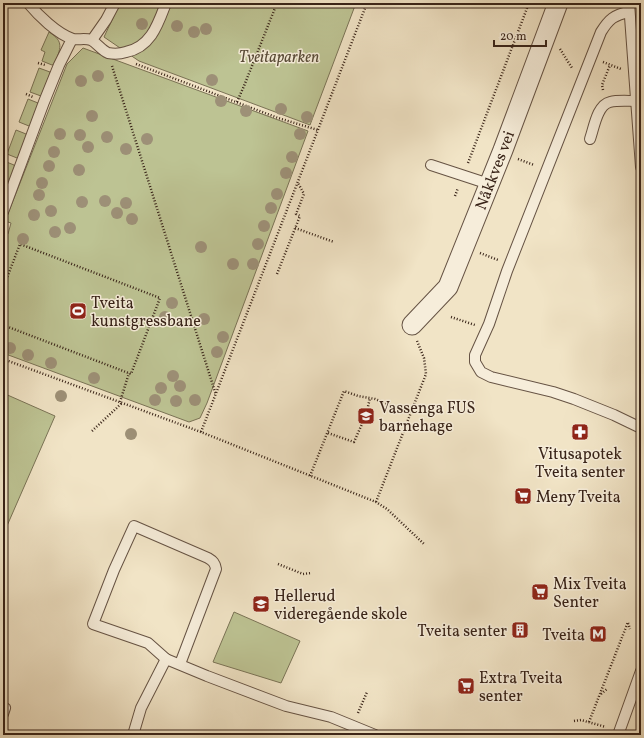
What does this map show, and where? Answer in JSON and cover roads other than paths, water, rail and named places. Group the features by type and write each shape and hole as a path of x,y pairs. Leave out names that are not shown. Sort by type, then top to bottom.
{"street":[{"name":"Nåkkves vei","path":"412,325 448,287 558,3"}],"lane":[{"path":"28,3 38,15 54,28 72,38 92,40 107,52 115,54 137,49 147,41 154,33 166,3"},
{"path":"92,40 106,20 115,3"},
{"path":"641,167 629,8 610,19 601,32 507,271 475,355 475,362 481,372 491,377 553,392 574,399 614,415 633,426 641,428"},
{"path":"3,212 44,102 72,38"},
{"path":"590,140 599,112 608,102 636,101"},
{"path":"431,165 489,184"},
{"path":"180,664 216,569 215,565 213,560 134,526 114,570 93,624 148,643 166,659 207,676 286,706 331,717 375,735"},
{"path":"132,735 141,708 166,659"},
{"path":"618,735 641,671"},
{"path":"3,707 6,708 3,714"}],"place":[{"name":"Tveita kunstgressbane","path":"78,311"},
{"name":"Vassenga FUS barnehage","path":"366,416"},
{"name":"Vitusapotek Tveita senter","path":"580,432"},
{"name":"Meny Tveita","path":"523,496"},
{"name":"Mix Tveita Senter","path":"540,592"},
{"name":"Hellerud videregående skole","path":"261,604"},
{"name":"Tveita senter","path":"520,630"},
{"name":"Tveita","path":"598,634"},
{"name":"Extra Tveita senter","path":"466,686"}],"park label":[{"name":"Tveitaparken","path":"279,56"}]}
